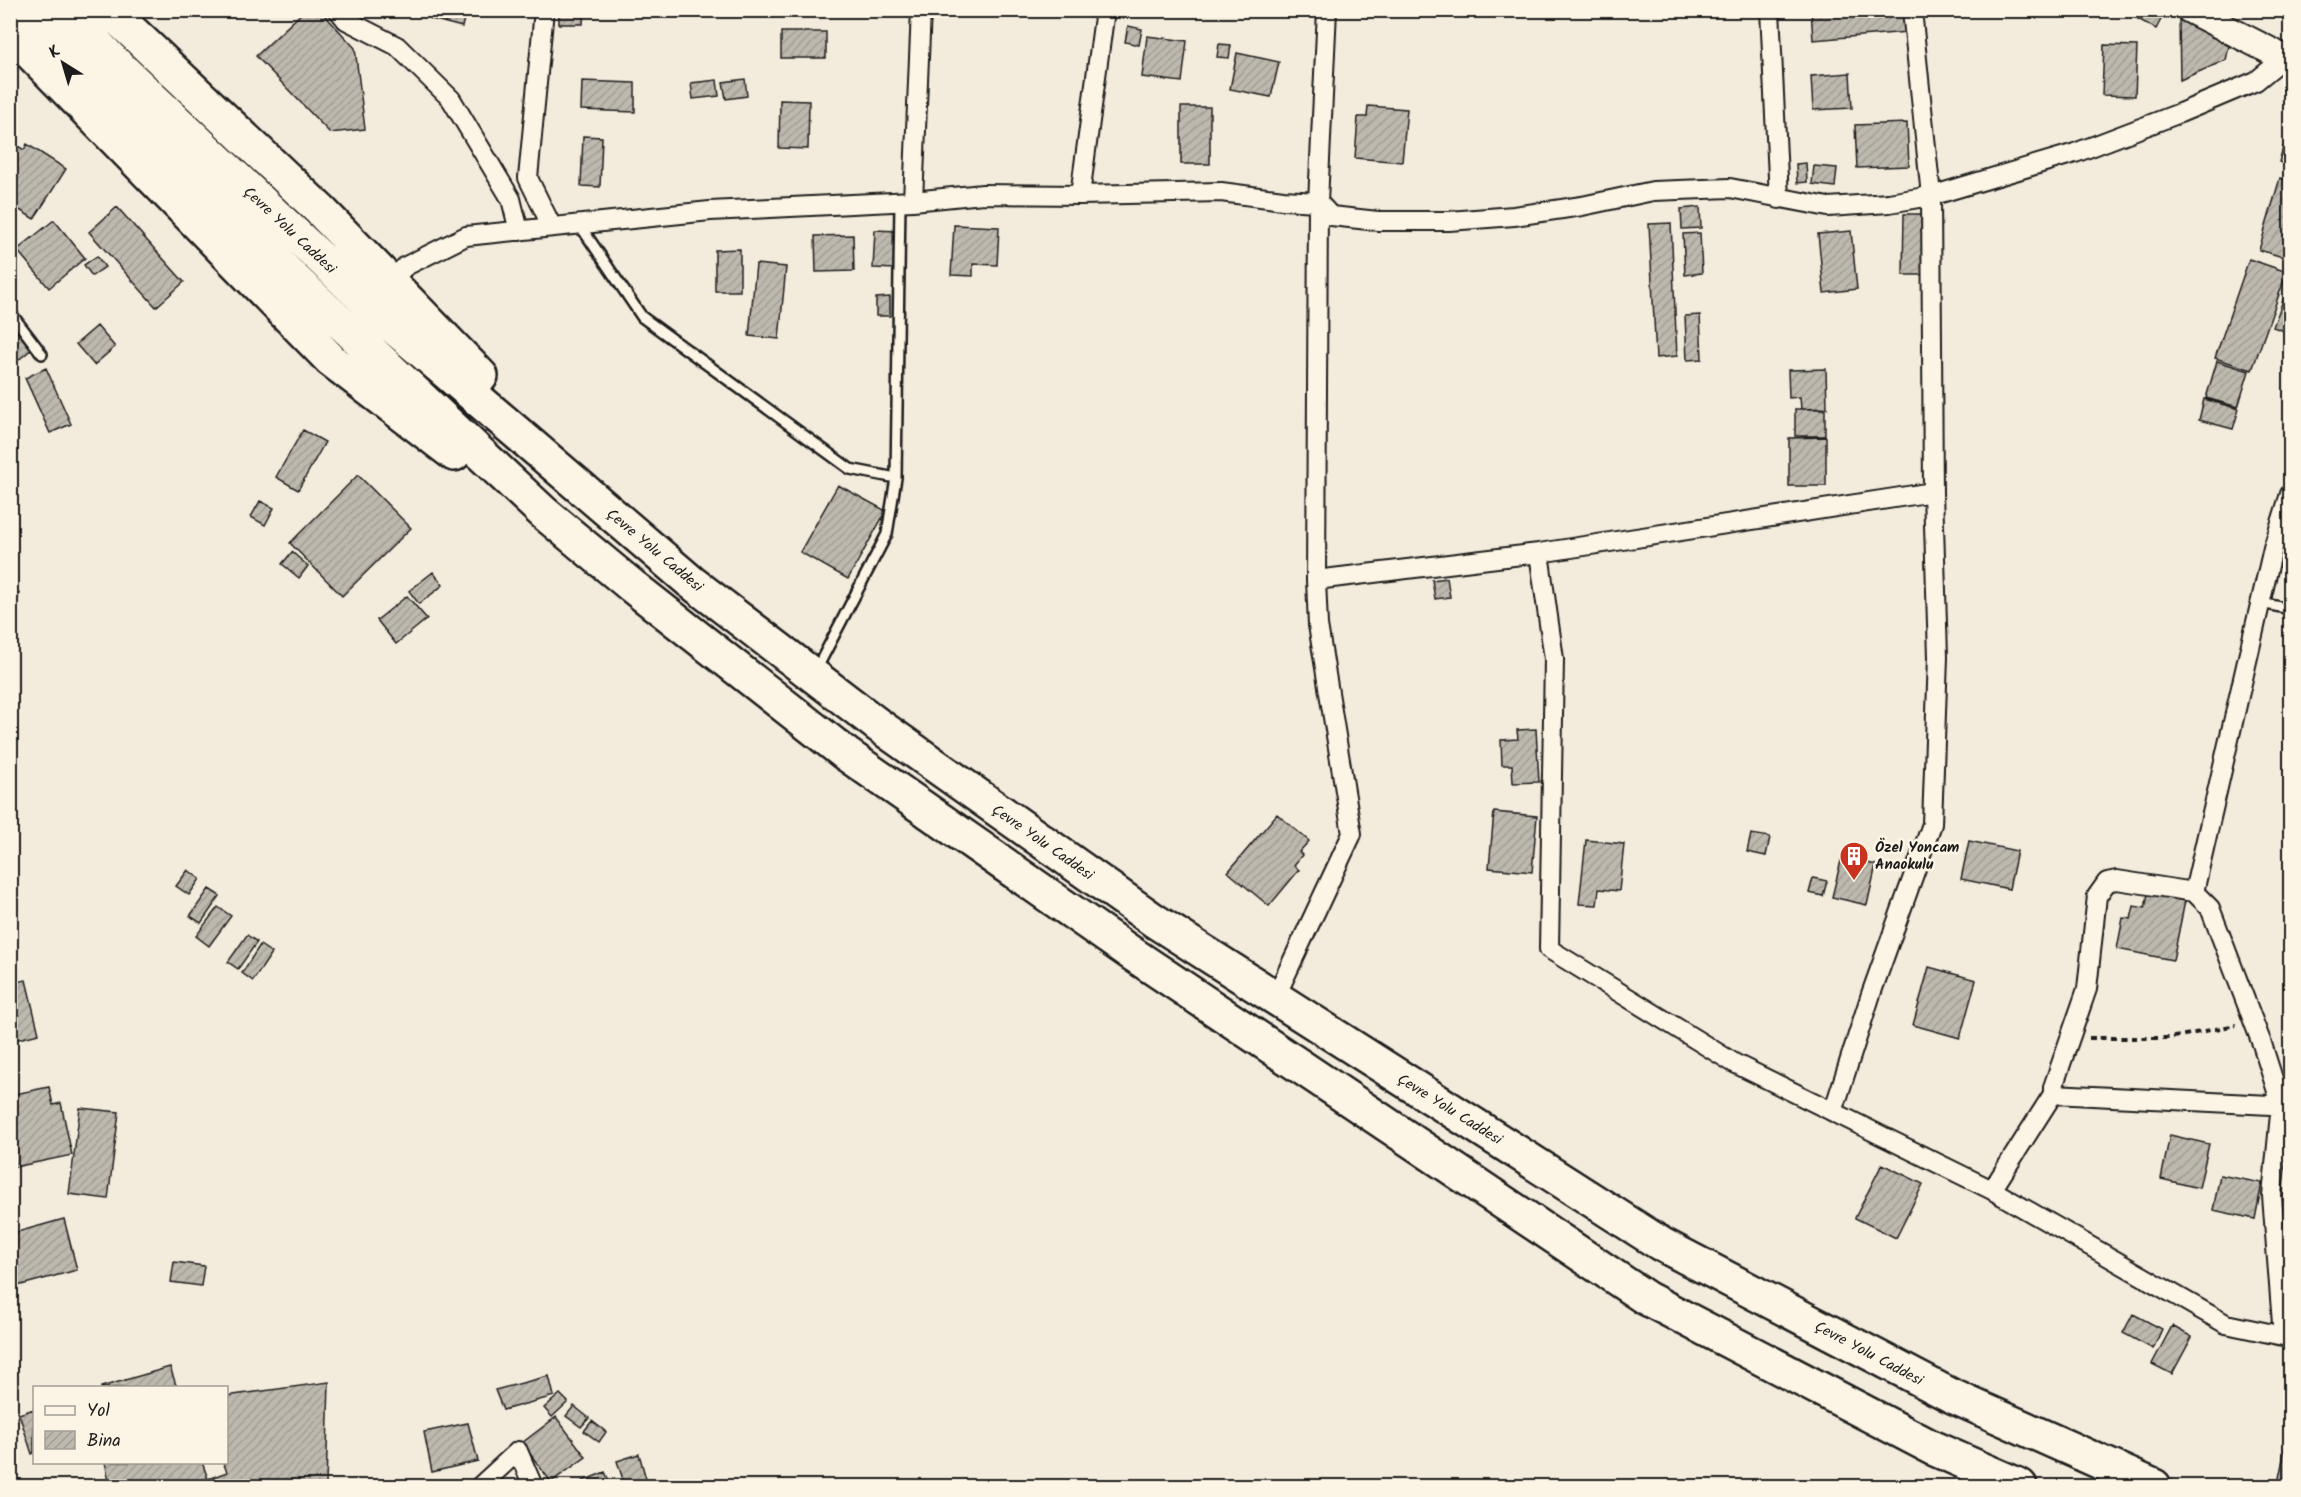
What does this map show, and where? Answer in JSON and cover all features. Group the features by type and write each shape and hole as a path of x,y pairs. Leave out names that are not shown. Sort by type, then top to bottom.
{"highway":[{"name":"Çevre Yolu Caddesi","path":"23,10 294,279 544,513 632,586 846,754 1131,953 1646,1298 1935,1449 2020,1486"},
{"name":"Çevre Yolu Caddesi","path":"65,10 111,59 390,324 691,582 878,725 1155,921 1661,1244 1950,1395 2154,1486"},
{"path":"109,10 321,211 535,432 573,481"},
{"path":"10,32 331,360 481,475 544,513"}],"street":[{"path":"544,10 528,178 552,227"},
{"path":"906,202 921,10"},
{"path":"1080,195 1105,10"},
{"path":"1275,998 1352,834 1318,625 1316,580 1318,202 1327,10"},
{"path":"1770,10 1779,199"},
{"path":"1833,1112 1871,994 1932,824 1938,657 1933,492 1931,196 1912,10"},
{"path":"388,282 406,266 466,236 710,211 906,202 983,194 1080,195 1221,192 1318,202 1331,216 1378,221 1449,221 1514,216 1653,192 1730,188 1828,207 1889,203 1931,196 2075,153 2256,81 2287,59 2190,10"},
{"path":"346,14 397,46 452,99 511,199 519,231"},
{"path":"1316,580 1539,553 1933,492"},
{"path":"2194,892 2273,548 2290,494"},
{"path":"1539,553 1554,659 1549,949 1734,1063 1992,1190 2226,1324 2287,1336 2272,1196 2286,1105 2210,908 2194,892 2116,880 2107,882 2097,896 2087,989 2053,1087 2053,1094 1992,1190"},
{"path":"2053,1094 2286,1105"},
{"path":"480,1486 518,1451 533,1486"}],"lane":[{"path":"813,675 887,534 896,478 906,202"},
{"path":"579,224 642,317 850,469 896,478"},
{"path":"10,312 42,354"},
{"path":"2261,603 2290,609"}],"path":[{"path":"2070,1037 2169,1038 2253,1022"}],"building":[{"path":"305,10 320,10 355,48 365,129 330,133 256,56"},
{"path":"433,10 466,10 462,27 431,19"},
{"path":"559,10 584,10 583,24 559,24"},
{"path":"1811,10 1905,10 1907,32 1813,40"},
{"path":"2143,10 2166,10 2156,29 2138,19"},
{"path":"2179,19 2229,46 2226,60 2180,80"},
{"path":"1128,26 1142,29 1139,45 1125,42"},
{"path":"781,32 826,32 826,58 781,58"},
{"path":"1147,36 1187,41 1182,82 1142,77"},
{"path":"1219,44 1231,45 1229,58 1217,57"},
{"path":"2104,45 2137,46 2135,96 2102,95"},
{"path":"1237,53 1279,62 1271,97 1230,89"},
{"path":"1850,73 1852,108 1813,110 1811,76"},
{"path":"745,79 747,96 726,99 723,82"},
{"path":"717,80 719,96 693,99 691,83"},
{"path":"582,81 635,83 635,112 581,110"},
{"path":"780,100 809,101 808,149 779,148"},
{"path":"1368,106 1407,109 1402,162 1355,158 1358,117 1367,117"},
{"path":"1181,107 1210,107 1210,164 1181,164"},
{"path":"2290,122 2290,166 2279,162"},
{"path":"1907,123 1909,166 1857,168 1855,125"},
{"path":"583,136 602,137 600,187 581,186"},
{"path":"10,141 24,150 27,144 66,169 34,219 10,204"},
{"path":"1806,163 1807,182 1797,183 1796,164"},
{"path":"1814,166 1837,168 1835,187 1812,184"},
{"path":"2280,178 2290,181 2290,232 2283,257 2259,250"},
{"path":"117,207 184,282 156,307 89,232"},
{"path":"1700,207 1701,228 1682,229 1681,209"},
{"path":"1904,214 1923,214 1923,275 1903,275"},
{"path":"54,220 85,258 49,288 17,250"},
{"path":"1671,223 1677,356 1656,358 1649,224"},
{"path":"954,225 999,227 997,265 973,264 973,276 951,275"},
{"path":"875,230 897,231 896,269 873,268"},
{"path":"1851,231 1857,289 1824,293 1818,234"},
{"path":"1700,233 1702,273 1685,275 1683,234"},
{"path":"853,235 854,271 816,272 815,236"},
{"path":"740,249 740,291 715,291 715,250"},
{"path":"97,256 105,267 92,276 84,265"},
{"path":"2249,259 2287,272 2252,370 2215,358"},
{"path":"756,264 786,267 779,339 749,336"},
{"path":"2285,295 2290,297 2290,333 2273,327"},
{"path":"890,297 890,316 876,316 876,298"},
{"path":"1700,315 1702,359 1687,360 1685,316"},
{"path":"10,323 33,348 10,367"},
{"path":"97,326 115,347 94,365 76,344"},
{"path":"2217,361 2249,371 2238,407 2206,398"},
{"path":"46,368 71,424 50,433 25,378"},
{"path":"1826,369 1827,408 1801,409 1800,397 1789,398 1788,370"},
{"path":"2204,399 2239,409 2233,429 2199,420"},
{"path":"1795,409 1825,409 1825,436 1795,436"},
{"path":"303,430 325,442 298,490 276,477"},
{"path":"1826,437 1826,486 1789,486 1789,438"},
{"path":"358,475 411,528 342,596 290,543"},
{"path":"838,485 886,511 848,579 800,552"},
{"path":"260,501 274,508 265,525 251,517"},
{"path":"292,552 308,566 299,578 282,564"},
{"path":"433,572 443,585 419,604 409,591"},
{"path":"1447,578 1450,597 1435,599 1432,580"},
{"path":"10,591 19,593 12,626 10,626"},
{"path":"407,596 427,619 396,644 377,620"},
{"path":"1536,729 1539,782 1513,783 1512,765 1502,765 1501,740 1518,739 1517,730"},
{"path":"1494,812 1537,816 1532,872 1489,868"},
{"path":"1277,814 1309,841 1299,852 1302,855 1294,865 1299,870 1269,906 1228,872"},
{"path":"1751,834 1770,837 1766,856 1747,852"},
{"path":"1586,840 1624,844 1619,891 1599,889 1597,905 1579,904"},
{"path":"1969,841 2017,851 2009,889 1961,879"},
{"name":"Özel Yoncam Anaokulu","path":"1842,857 1876,865 1867,905 1832,897"},
{"path":"188,870 200,879 189,895 176,886"},
{"path":"1813,878 1827,881 1823,896 1809,893"},
{"path":"209,889 220,896 201,923 190,916"},
{"path":"2148,894 2185,901 2173,960 2117,949 2123,918 2131,919 2134,906 2145,908"},
{"path":"218,907 231,916 209,946 196,936"},
{"path":"247,935 257,942 238,969 228,962"},
{"path":"260,945 272,953 253,981 242,973"},
{"path":"1929,967 1976,980 1960,1038 1913,1025"},
{"path":"26,980 39,1034 10,1041 10,983"},
{"path":"49,1087 53,1105 61,1103 72,1155 10,1168 10,1095"},
{"path":"80,1108 119,1112 108,1199 69,1194"},
{"path":"2170,1135 2209,1144 2199,1188 2161,1179"},
{"path":"1882,1164 1923,1184 1896,1238 1855,1218"},
{"path":"2220,1175 2262,1183 2255,1219 2213,1210"},
{"path":"64,1219 77,1270 10,1288 10,1234"},
{"path":"174,1262 204,1266 201,1286 171,1282"},
{"path":"2133,1314 2162,1329 2153,1349 2123,1333"},
{"path":"2172,1326 2192,1337 2172,1374 2152,1364"},
{"path":"170,1367 176,1386 104,1386"},
{"path":"549,1376 554,1396 503,1410 495,1390"},
{"path":"329,1382 326,1486 110,1486 105,1464 203,1464 208,1479 227,1472 224,1464 228,1464 228,1396"},
{"path":"560,1394 568,1402 552,1417 544,1408"},
{"path":"574,1406 589,1418 581,1427 566,1416"},
{"path":"33,1409 32,1454 19,1414"},
{"path":"556,1417 586,1457 551,1482 522,1443"},
{"path":"592,1421 606,1432 599,1442 584,1431"},
{"path":"468,1423 478,1461 432,1472 424,1432"},
{"path":"2290,1429 2290,1485 2278,1483"},
{"path":"639,1454 648,1486 625,1486 617,1461"},
{"path":"605,1472 610,1483 600,1486 573,1485"}],"place":[{"name":"Özel Yoncam Anaokulu","path":"1854,882"}]}
